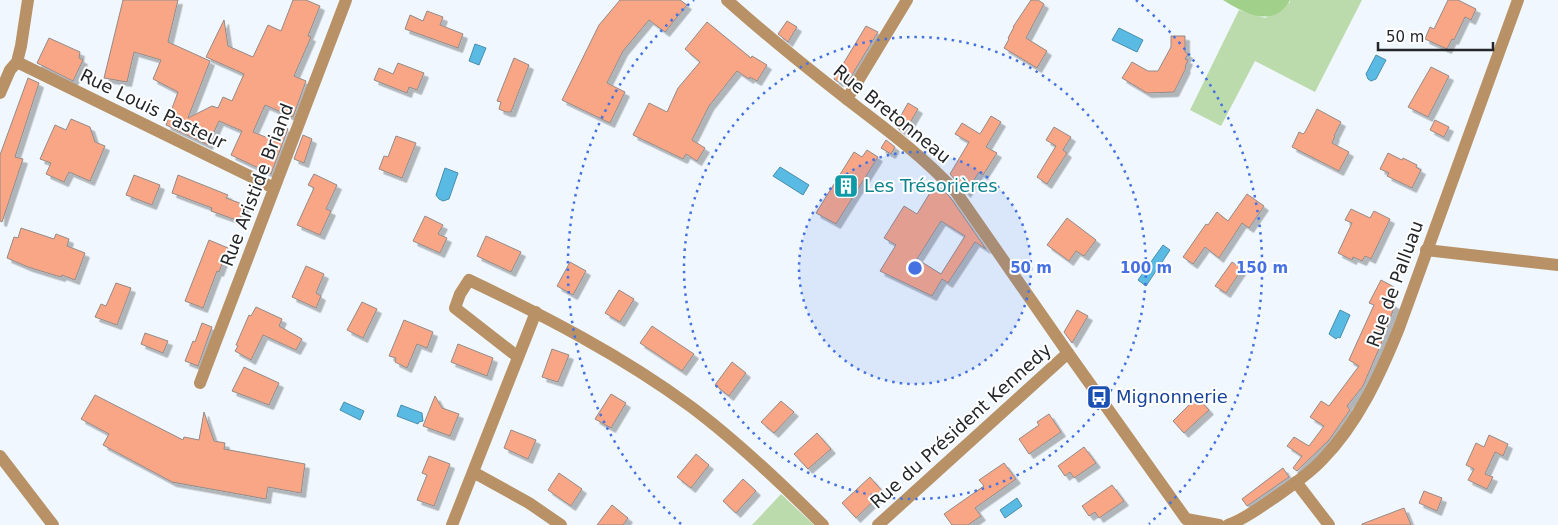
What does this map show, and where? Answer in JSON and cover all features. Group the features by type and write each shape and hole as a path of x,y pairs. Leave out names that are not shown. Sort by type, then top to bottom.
{"street":[{"path":"0,93 10,70 17,62 28,0"},
{"name":"Rue Aristide Briand","path":"200,383 346,0"},
{"name":"Rue Bretonneau","path":"727,0 774,41 935,169 956,192 1185,522"},
{"path":"847,99 907,0"},
{"name":"Rue de Palluau","path":"1228,525 1240,520 1296,482 1332,449 1360,409 1383,369 1518,0"},
{"name":"Rue Louis Pasteur","path":"17,62 274,188"},
{"path":"1426,250 1558,265"},
{"path":"518,357 456,308 460,294 469,280 536,312 646,376 691,407 747,453 823,525"},
{"path":"452,525 536,312"},
{"name":"Rue du Président Kennedy","path":"878,525 1068,353"},
{"path":"0,456 53,525"},
{"path":"472,472 528,503 561,525"},
{"path":"1296,482 1329,525"},
{"path":"1185,522 1219,525"}],"green space":[{"path":"1223,0 1290,0 1276,14 1259,16 1240,10"},
{"path":"1290,0 1362,0 1315,92 1255,61 1221,126 1190,110 1239,10 1265,18 1290,2"},
{"path":"781,494 814,525 752,525"}],"water":[{"path":"1119,28 1143,40 1137,52 1112,40"},
{"path":"475,44 486,48 479,65 469,61"},
{"path":"1376,55 1386,60 1376,79 1371,81 1366,74"},
{"path":"780,167 809,185 803,195 773,176"},
{"path":"445,168 458,173 449,199 443,201 436,195"},
{"path":"1163,245 1170,250 1146,286 1138,280"},
{"path":"1340,310 1350,315 1340,338 1336,339 1329,334"},
{"path":"344,402 364,411 360,420 340,410"},
{"path":"401,405 422,413 423,421 418,424 397,416"},
{"path":"1017,498 1022,506 1005,518 1000,510"}],"building":[{"path":"123,0 178,0 168,42 210,61 188,118 212,106 218,108 223,97 232,101 244,74 206,57 224,20 228,46 253,57 268,25 281,31 293,0 306,0 320,6 308,36 311,37 294,76 306,81 293,117 265,105 253,132 278,142 284,127 288,129 271,174 231,155 242,131 219,121 208,145 166,125 178,92 153,79 161,60 134,52 127,82 104,78"},
{"path":"620,0 680,0 687,5 665,32 649,20 623,51 607,83 625,92 610,123 562,100 599,25"},
{"path":"1031,0 1038,0 1044,4 1026,38 1047,51 1037,68 1004,48 1013,27"},
{"path":"1448,0 1458,0 1476,9 1471,20 1465,17 1454,40 1452,39 1447,49 1425,39 1430,27 1434,29"},
{"path":"427,11 443,17 440,25 463,34 458,48 405,29 410,15 423,21"},
{"path":"787,21 797,27 788,42 778,34"},
{"path":"707,22 751,58 752,56 767,65 757,81 750,77 749,79 737,71 709,106 692,140 705,148 697,161 686,154 683,159 633,135 649,103 667,112 678,88 700,62 685,49"},
{"path":"866,26 878,32 849,80 838,82 834,79"},
{"path":"1171,36 1185,36 1185,52 1188,54 1185,59 1188,60 1186,68 1174,92 1147,93 1122,78 1132,62 1148,71 1158,71 1171,47"},
{"path":"49,38 80,52 79,58 83,60 73,81 37,63"},
{"path":"514,58 529,65 511,112 506,112 499,109 501,102 497,101"},
{"path":"398,63 424,73 417,90 409,87 407,93 374,80 379,68 393,74"},
{"path":"1431,67 1449,76 1428,117 1408,107"},
{"path":"28,78 39,83 15,157 23,159 2,222 0,221 0,155"},
{"path":"908,103 918,109 904,133 895,126"},
{"path":"1317,109 1341,122 1332,143 1349,152 1339,171 1292,147 1299,132 1303,134 1305,132"},
{"path":"991,116 1001,122 986,147 997,153 983,175 979,172 966,193 950,174 969,142 955,134 962,123 980,134"},
{"path":"71,119 90,127 95,142 105,146 90,181 69,172 64,182 46,174 51,163 40,159 55,125 66,130"},
{"path":"1435,120 1449,127 1444,137 1430,130"},
{"path":"1054,127 1071,137 1063,150 1067,153 1047,184 1037,177 1056,146 1046,140"},
{"path":"303,135 312,139 304,163 294,159"},
{"path":"396,136 416,143 402,178 379,169 384,156 388,157"},
{"path":"886,140 895,147 891,154 881,148"},
{"name":"Les Trésorières","path":"867,150 878,157 836,224 816,213 854,152 862,157"},
{"path":"1388,153 1417,165 1416,167 1421,170 1412,188 1387,176 1389,173 1380,169"},
{"path":"314,174 337,185 326,209 331,211 320,235 297,225 314,188 308,185"},
{"path":"134,175 160,185 152,205 126,195"},
{"path":"178,175 228,195 226,198 245,205 239,221 211,211 212,208 172,193"},
{"path":"936,183 950,197 986,249 975,242 948,283 942,279 932,296 880,271 896,245 884,238 904,206 917,214","holes":["941,221 965,236 941,274 917,259"]},
{"path":"1247,194 1264,206 1249,228 1242,223 1219,258 1205,247 1193,264 1183,257 1206,224 1208,225 1217,212 1228,221"},
{"path":"1351,209 1370,218 1374,211 1390,219 1371,259 1365,256 1362,261 1353,257 1352,260 1338,253 1352,223 1345,220"},
{"path":"425,216 443,225 438,234 447,238 440,253 413,241"},
{"path":"1067,218 1096,240 1084,256 1076,251 1069,261 1047,245"},
{"path":"21,228 54,239 56,234 69,239 67,246 85,253 75,280 28,267 7,258 14,237 18,238"},
{"path":"486,236 521,252 511,272 477,256"},
{"path":"209,240 228,248 203,308 185,301"},
{"path":"570,262 586,271 573,295 557,286"},
{"path":"1232,262 1242,269 1226,293 1215,286"},
{"path":"306,266 324,274 316,293 321,296 316,308 292,297"},
{"path":"1381,280 1394,287 1387,300 1395,305 1363,386 1347,406 1350,410 1329,440 1297,471 1293,468 1302,456 1287,446 1294,437 1309,446 1324,426 1310,417 1321,401 1329,406 1359,366 1349,360 1374,305 1369,303"},
{"path":"116,283 131,288 117,325 95,317 101,304 106,306"},
{"path":"619,290 634,299 620,322 605,313"},
{"path":"362,302 377,309 363,338 347,330"},
{"path":"256,307 282,319 279,326 302,339 296,350 263,335 251,360 235,351 249,315 251,316"},
{"path":"1077,310 1088,316 1072,343 1064,332"},
{"path":"404,320 433,332 427,348 417,344 407,368 395,362 396,358 389,356"},
{"path":"202,323 212,327 198,366 185,361"},
{"path":"652,326 694,354 682,371 640,343"},
{"path":"145,333 168,341 163,353 141,344"},
{"path":"458,344 493,358 487,376 451,362"},
{"path":"552,349 569,355 558,382 542,377"},
{"path":"732,362 746,373 729,396 715,385"},
{"path":"244,367 279,383 269,405 232,391"},
{"path":"611,394 626,403 611,428 595,419"},
{"path":"95,395 183,440 184,437 199,440 204,412 214,441 225,443 224,449 305,464 301,493 268,487 266,499 172,482 103,445 109,434 81,419"},
{"path":"435,396 442,408 459,414 450,436 423,426"},
{"path":"1197,397 1209,410 1184,433 1173,421"},
{"path":"781,401 794,412 774,433 761,422"},
{"path":"1049,414 1061,432 1029,454 1019,439 1039,425 1037,422"},
{"path":"511,430 536,440 528,459 504,448"},
{"path":"817,433 831,449 808,469 794,454"},
{"path":"1489,435 1508,444 1503,456 1495,452 1485,474 1493,477 1487,489 1468,480 1474,469 1466,465 1476,443 1484,447"},
{"path":"1084,447 1096,463 1074,478 1070,472 1065,476 1058,466"},
{"path":"696,454 709,465 691,488 677,477"},
{"path":"429,456 450,464 434,506 417,500 427,475 422,473"},
{"path":"1004,463 1016,479 975,508 981,516 968,525 952,525 944,514 984,486 979,480"},
{"path":"1283,468 1289,477 1247,506 1242,499"},
{"path":"559,473 582,489 571,506 548,490"},
{"path":"870,477 883,492 856,518 842,503"},
{"path":"743,479 756,491 736,513 723,501"},
{"path":"1112,485 1124,501 1099,518 1095,512 1089,516 1082,506"},
{"path":"1424,491 1442,498 1437,511 1419,503"},
{"path":"612,505 628,518 623,525 597,525"},
{"path":"1404,508 1411,525 1362,525 1362,524"}],"place":[{"name":"Les Trésorières","path":"846,186"},
{"name":"Mignonnerie","path":"1099,397"}]}
